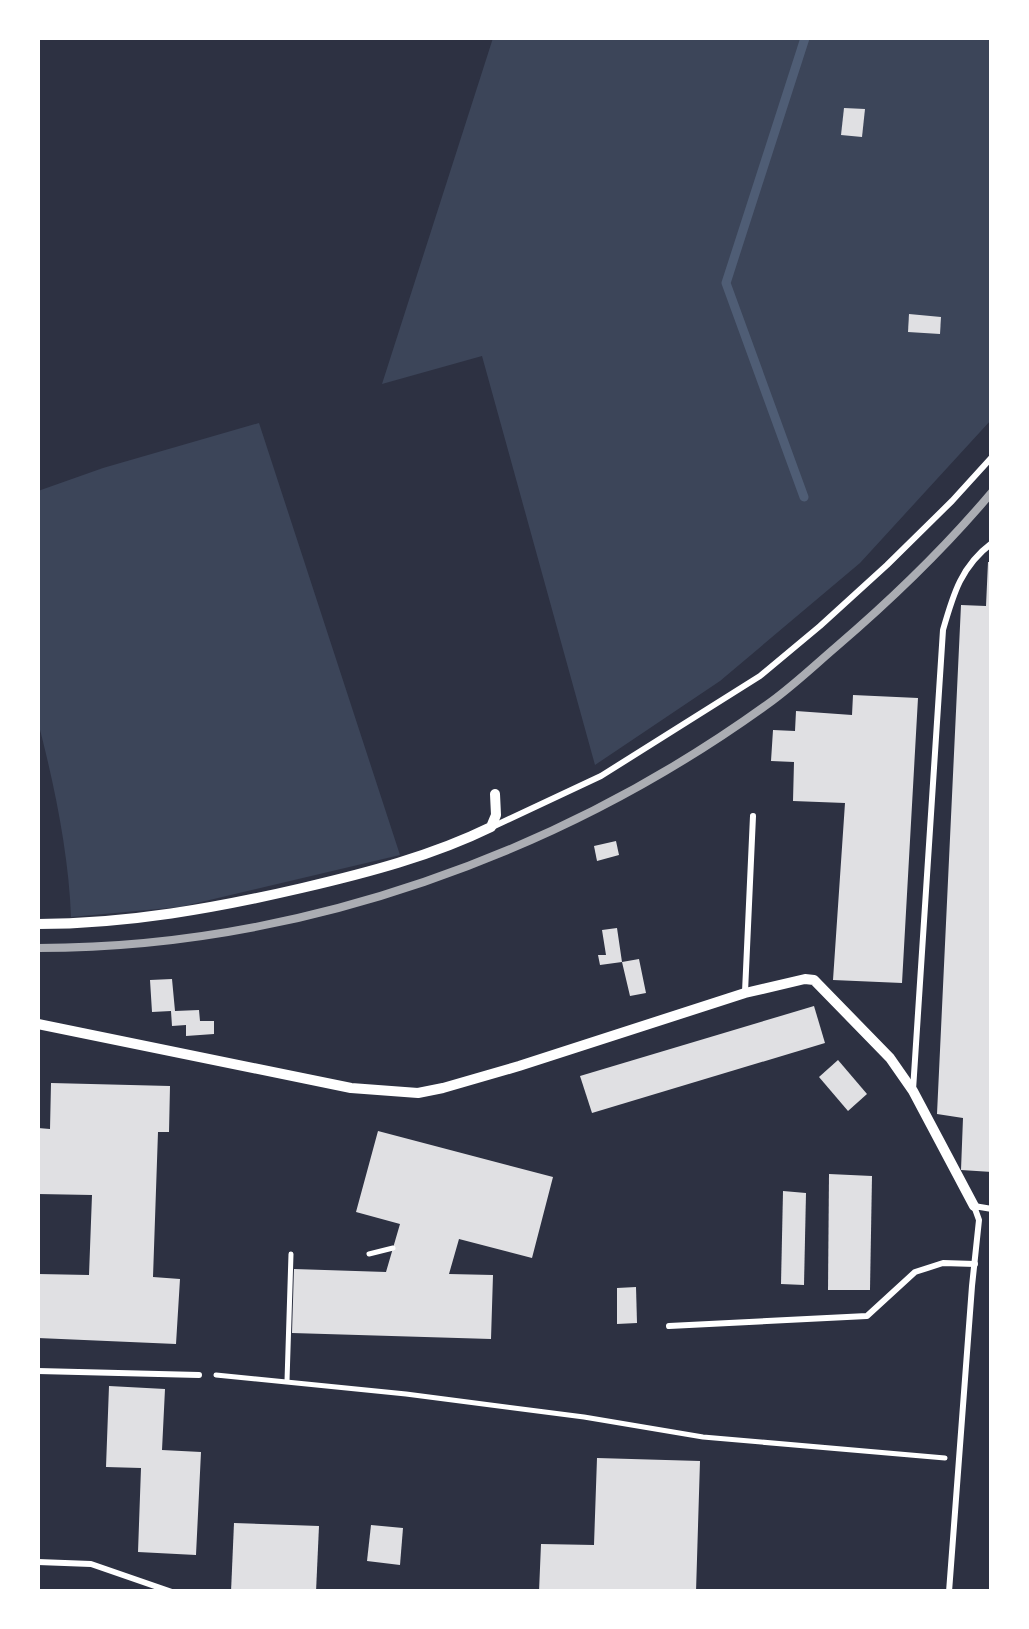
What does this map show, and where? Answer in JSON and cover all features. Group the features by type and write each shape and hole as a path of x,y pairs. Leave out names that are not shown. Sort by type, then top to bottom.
{"street":[{"path":"38,924 161,915 340,879 423,855 486,830 494,822 495,794"},
{"path":"38,1024 350,1088 418,1093 519,1066 745,993 814,980 890,1058 913,1091 974,1206"}],"lane":[{"path":"486,830 601,776 760,676 888,565 992,458"},
{"path":"913,1091 943,630 955,588 978,553 992,542"},
{"path":"745,993 753,816"},
{"path":"949,1592 979,1220 974,1206 992,1209"},
{"path":"669,1326 867,1316 914,1272 943,1262 975,1264"},
{"path":"38,1371 199,1374"},
{"path":"38,1562 90,1564 172,1592"}],"path":[{"path":"369,1254 394,1248"},
{"path":"287,1382 291,1254"},
{"path":"199,1374 406,1394 702,1437 958,1459"}],"shaded area":[{"path":"493,38 991,38 991,420 860,563 720,681 595,765 482,356 382,384"},
{"path":"259,423 400,855 180,907 71,917 60,819 38,722 38,491"}],"building":[{"path":"844,108 865,109 862,137 841,135"},
{"path":"909,314 941,317 940,334 908,332"},
{"path":"988,562 992,562 992,1172 961,1170 963,1118 937,1114 961,605 986,606"},
{"path":"853,695 918,698 902,983 833,980 845,803 793,801 794,762 771,761 773,730 795,731 796,711 852,715"},
{"path":"616,841 619,855 597,861 594,846"},
{"path":"617,928 622,962 600,965 598,955 606,955 602,930"},
{"path":"639,959 646,993 630,996 622,962"},
{"path":"172,979 175,1011 199,1010 200,1021 214,1021 214,1034 186,1036 186,1025 172,1026 171,1011 152,1012 150,980"},
{"path":"814,1006 825,1043 592,1113 580,1076"},
{"path":"838,1060 867,1094 848,1111 819,1077"},
{"path":"51,1083 170,1086 169,1132 158,1132 153,1277 180,1279 176,1344 38,1338 38,1274 89,1275 92,1195 38,1194 38,1128 50,1129"},
{"path":"378,1131 553,1177 532,1258 459,1239 449,1274 493,1275 491,1339 292,1333 294,1269 386,1272 400,1224 356,1212"},
{"path":"829,1174 872,1176 870,1290 828,1290"},
{"path":"783,1191 806,1193 804,1285 781,1284"},
{"path":"636,1287 637,1323 617,1324 617,1288"},
{"path":"109,1386 165,1389 162,1450 201,1452 196,1555 138,1552 141,1468 106,1467"},
{"path":"597,1458 700,1461 696,1592 539,1592 541,1544 594,1545"},
{"path":"234,1523 319,1526 316,1592 231,1592"},
{"path":"371,1525 403,1528 400,1565 367,1561"}],"waterway":[{"path":"804,497 726,283 805,38"}],"railway":[{"path":"38,948 136,944 233,931 330,910 424,882 516,846 605,804 691,756 789,688 897,592 992,492"}]}
